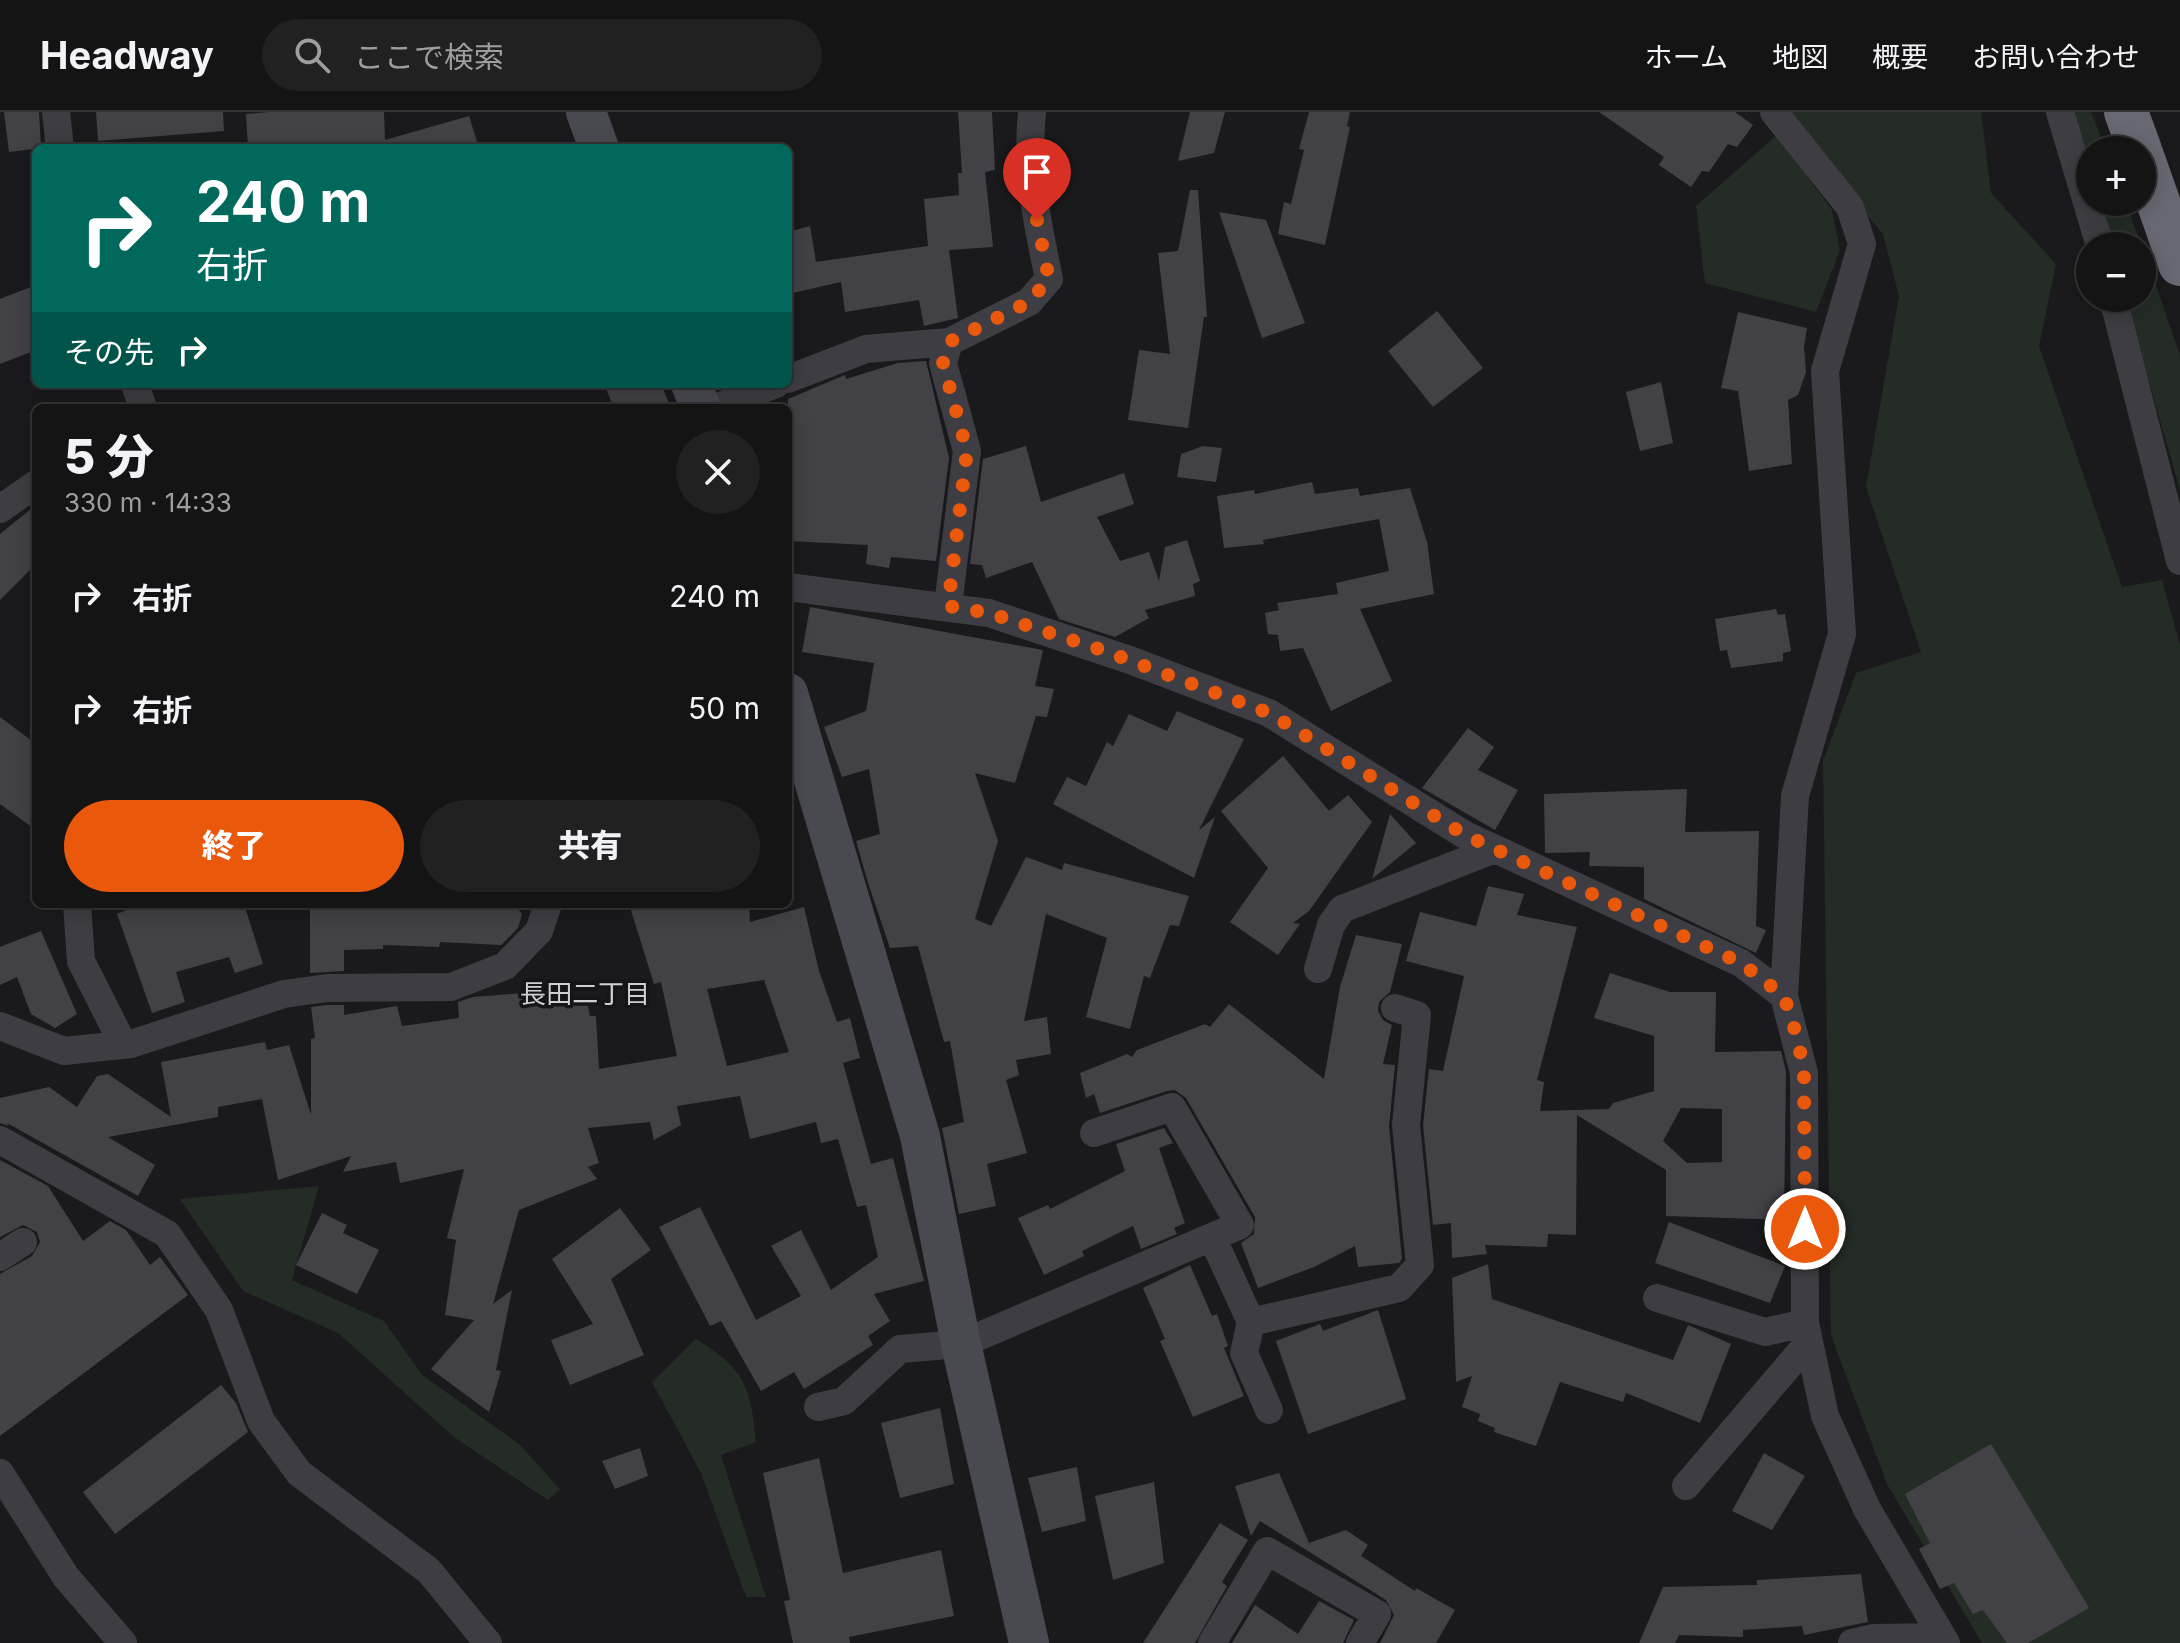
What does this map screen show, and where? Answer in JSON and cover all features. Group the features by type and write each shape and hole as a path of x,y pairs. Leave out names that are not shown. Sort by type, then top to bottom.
{"highway":[{"path":"2126,112 2135,136"},
{"path":"2156,196 2180,264"}],"street":[{"path":"56,112 60,144"},
{"path":"586,112 598,144"},
{"path":"792,377 866,349 949,342 1029,302 1049,279 1031,190 1028,150 1032,112"},
{"path":"1774,112 1850,207 1862,244 1825,371 1842,634 1795,796 1784,996 1804,1073 1807,1332 1825,1416 1861,1496 1944,1640"},
{"path":"2060,112 2096,232"},
{"path":"2117,312 2180,561"},
{"path":"948,606 967,451 943,363 949,342"},
{"path":"725,404 766,388"},
{"path":"0,509 32,487"},
{"path":"792,587 989,613 1102,650 1269,713 1465,835 1741,963 1784,996"},
{"path":"792,716 920,1136 961,1344 1029,1643"},
{"path":"1318,969 1331,925 1342,909 1495,849"},
{"path":"77,908 81,961 123,1044"},
{"path":"0,1026 64,1051 123,1044 284,994 327,988 451,987 505,966 539,931 547,908"},
{"path":"1251,1322 1399,1288 1420,1265 1406,1125 1417,1015 1395,1008"},
{"path":"818,1407 844,1401 900,1349 961,1344 1240,1225 1172,1107 1094,1133"},
{"path":"0,1140 167,1234 219,1310 261,1421 299,1473 429,1571 488,1643"},
{"path":"1212,1237 1251,1322 1244,1353 1269,1410"},
{"path":"1657,1298 1765,1332 1807,1332"},
{"path":"1686,1486 1807,1332"},
{"path":"0,1473 66,1577 123,1643"},
{"path":"1212,1643 1267,1551 1377,1614 1360,1643"},
{"path":"1852,1643 1874,1638 1944,1640"}],"shaded area":[{"path":"1779,112 1981,112 1991,193 2056,264 2039,346 2122,587 2162,580 2180,645 2180,1643 1982,1643 1888,1486 1831,1336 1823,761 1856,673 1921,652 1866,487 1899,296 1883,234"},
{"path":"2069,112 2091,112 2100,136 2077,136"},
{"path":"1777,135 1832,210 1840,250 1816,312 1705,283 1696,206"},
{"path":"2102,216 2130,216 2137,232 2107,232"},
{"path":"2156,286 2180,355 2180,490 2129,312 2156,312"},
{"path":"319,1186 292,1280 384,1321 422,1375 519,1444 560,1489 548,1500 454,1437 338,1333 243,1291 180,1199"},
{"path":"696,1339 735,1370 748,1393 756,1442 721,1455 766,1597 746,1597 701,1473 652,1382"}],"building":[{"path":"4,112 39,112 41,144 32,144 32,149 9,152"},
{"path":"96,112 223,112 224,131 98,141"},
{"path":"384,112 385,140 469,116 478,144 248,144 246,114"},
{"path":"958,112 992,112 995,170 985,172 993,247 949,250 958,318 924,326 919,300 845,312 841,282 792,293 792,231 810,226 816,262 928,246 924,199 959,195 958,173 962,173"},
{"path":"1190,112 1225,112 1214,153 1178,161"},
{"path":"1309,112 1350,112 1347,126 1350,127 1325,245 1278,234 1284,202 1291,204 1304,150 1299,149"},
{"path":"1599,112 1735,112 1753,125 1737,147 1728,144 1709,172 1702,171 1691,187 1659,165 1664,157"},
{"path":"1190,190 1198,190 1207,317 1204,317 1188,428 1128,420 1139,350 1170,354 1158,253 1178,251"},
{"path":"1219,212 1266,220 1305,323 1262,338"},
{"path":"32,287 32,352 0,364 0,299"},
{"path":"1437,311 1483,368 1433,407 1388,351"},
{"path":"1738,312 1807,328 1804,347 1806,372 1798,395 1788,400 1792,464 1749,471 1738,391 1721,388"},
{"path":"926,361 949,458 936,561 891,557 889,568 866,564 868,545 792,541 792,404 788,404 788,399 845,375 846,379 898,363"},
{"path":"1661,382 1673,443 1640,451 1626,392"},
{"path":"606,388 663,388 669,404 612,404"},
{"path":"1026,446 1041,502 1124,473 1134,504 1097,517 1120,561 1149,552 1159,581 1165,547 1187,540 1200,581 1193,584 1195,596 1145,610 1149,618 1115,637 1059,619 1032,562 986,578 982,565 970,564 983,459"},
{"path":"1203,446 1222,448 1216,482 1177,477 1181,454"},
{"path":"1312,482 1315,494 1358,488 1360,496 1410,488 1427,542 1434,594 1360,609 1392,681 1331,711 1303,648 1280,651 1278,635 1268,634 1265,613 1279,610 1277,603 1338,594 1336,583 1389,571 1379,519 1263,540 1264,544 1224,548 1217,496 1254,490 1255,494"},
{"path":"32,508 32,568 0,600 0,534"},
{"path":"810,607 1043,650 1035,686 1054,689 1047,717 1036,716 1015,783 975,773 998,841 975,919 991,926 1026,857 1062,870 1064,863 1189,896 1179,926 1170,925 1150,978 1144,976 1130,1029 1086,1017 1107,938 1046,914 1024,1021 1047,1017 1051,1054 1016,1060 1019,1075 1006,1080 1027,1153 987,1164 996,1206 959,1214 942,1128 964,1122 950,1041 944,1042 918,946 890,948 869,886 856,841 880,834 869,769 842,777 824,727 866,711 874,663 802,652"},
{"path":"1776,609 1778,615 1785,614 1791,651 1783,653 1783,661 1731,668 1727,650 1720,651 1715,619"},
{"path":"1177,711 1244,739 1199,830 1215,817 1194,878 1053,804 1067,777 1086,786 1107,742 1113,746 1129,714 1167,731"},
{"path":"0,717 32,741 32,827 0,804"},
{"path":"1468,728 1494,747 1478,770 1518,790 1495,830 1422,788"},
{"path":"1283,756 1329,811 1348,795 1372,822 1309,911 1293,923 1300,924 1278,955 1230,922 1268,868 1221,811"},
{"path":"1687,789 1685,832 1759,831 1756,926 1766,930 1756,953 1644,899 1644,867 1589,866 1590,852 1545,853 1544,794"},
{"path":"1390,814 1416,843 1372,879"},
{"path":"1488,886 1524,894 1517,915 1577,927 1537,1080 1544,1082 1540,1111 1609,1109 1613,1103 1654,1091 1654,1036 1594,1018 1610,973 1670,992 1716,992 1715,1052 1781,1051 1786,1071 1784,1220 1666,1216 1666,1170 1577,1115 1576,1235 1548,1234 1547,1247 1485,1245 1487,1254 1452,1258 1451,1223 1433,1225 1423,1125 1429,1069 1443,1071 1464,976 1406,961 1420,912 1476,926","holes":["1681,1108 1722,1109 1722,1162 1687,1163 1663,1141"]},
{"path":"804,907 819,971 837,1022 850,1018 860,1058 843,1063 871,1164 893,1158 924,1281 874,1294 890,1321 868,1336 873,1345 804,1389 794,1372 761,1391 721,1321 710,1326 659,1227 700,1207 756,1320 801,1296 771,1246 801,1230 831,1290 878,1257 866,1205 857,1207 838,1139 821,1143 816,1122 750,1139 740,1096 677,1106 681,1125 654,1140 650,1122 588,1128 599,1163 588,1167 597,1179 519,1210 493,1304 512,1290 496,1370 501,1371 489,1412 431,1369 474,1320 445,1315 456,1240 447,1238 464,1169 400,1183 396,1162 343,1172 351,1156 278,1180 262,1099 218,1107 218,1117 108,1137 155,1165 138,1196 7,1123 9,1126 0,1123 0,1098 49,1087 77,1107 97,1076 108,1074 171,1117 161,1062 265,1042 267,1050 289,1045 311,1115 311,1039 315,1038 311,1007 328,1005 344,1005 344,1015 397,1006 402,1026 459,1018 458,1002 473,997 572,989 572,998 586,997 590,1016 596,1016 599,1069 677,1056 661,982 654,984 630,908 749,908 750,922","holes":["764,980 789,1052 727,1066 707,989"]},
{"path":"245,908 263,964 235,973 229,957 176,972 185,1002 152,1013 117,914 129,909"},
{"path":"310,908 517,908 522,914 518,928 501,945 440,942 439,947 383,945 383,949 344,950 344,971 310,973"},
{"path":"41,931 77,1014 55,1028 31,1014 17,977 0,985 0,947"},
{"path":"1356,935 1402,944 1390,992 1379,1002 1378,1011 1383,1020 1392,1025 1383,1064 1395,1065 1389,1126 1402,1259 1399,1263 1358,1267 1355,1246 1314,1267 1258,1288 1241,1243 1254,1234 1255,1217 1186,1098 1175,1090 1167,1091 1100,1113 1094,1094 1086,1098 1080,1073 1127,1054 1132,1057 1137,1050 1205,1024 1210,1027 1229,1004 1324,1079 1340,987"},
{"path":"1164,1128 1173,1143 1159,1148 1185,1223 1174,1228 1177,1234 1141,1249 1133,1226 1082,1251 1084,1256 1044,1275 1018,1218 1048,1205 1050,1209 1125,1171 1116,1144"},
{"path":"0,1160 48,1186 83,1241 110,1221 126,1230 150,1265 160,1257 188,1295 0,1436 0,1274 32,1256 40,1242 37,1232 23,1225 0,1237"},
{"path":"620,1208 651,1250 611,1279 644,1355 570,1385 551,1340 593,1324 552,1259"},
{"path":"322,1213 347,1225 343,1233 379,1250 357,1294 296,1265"},
{"path":"1669,1222 1785,1266 1770,1303 1655,1263"},
{"path":"1488,1264 1492,1299 1673,1360 1688,1325 1731,1344 1700,1423 1626,1393 1623,1402 1560,1382 1536,1446 1494,1432 1495,1428 1478,1421 1480,1414 1462,1407 1472,1376 1456,1382 1452,1278"},
{"path":"1190,1265 1212,1316 1217,1314 1228,1346 1224,1348 1244,1396 1193,1417 1160,1341 1165,1339 1143,1288"},
{"path":"1378,1310 1406,1399 1308,1434 1276,1341 1320,1324 1323,1331"},
{"path":"221,1385 236,1403 248,1432 115,1534 83,1492"},
{"path":"940,1408 954,1484 900,1498 881,1423"},
{"path":"1991,1444 2089,1608 2028,1643 2007,1643 1983,1610 1973,1614 1954,1583 1940,1589 1919,1549 1930,1543 1905,1494"},
{"path":"640,1448 648,1476 615,1489 602,1461"},
{"path":"1764,1453 1805,1476 1772,1530 1732,1511"},
{"path":"819,1458 843,1573 941,1550 954,1616 849,1637 850,1643 793,1643 784,1601 790,1600 763,1473"},
{"path":"1077,1467 1086,1521 1042,1532 1028,1478"},
{"path":"1279,1473 1309,1543 1346,1530 1368,1545 1361,1556 1415,1591 1416,1588 1455,1610 1436,1643 1380,1643 1394,1615 1386,1600 1260,1521 1251,1536 1235,1486"},
{"path":"1154,1482 1164,1563 1113,1580 1095,1496"},
{"path":"1220,1523 1248,1540 1222,1582 1227,1586 1195,1643 1143,1643"},
{"path":"1861,1574 1868,1622 1804,1635 1802,1626 1743,1630 1743,1637 1679,1635 1675,1643 1639,1643 1663,1587 1757,1585 1757,1580"},
{"path":"1319,1601 1354,1620 1343,1643 1232,1643 1255,1605 1298,1634"}],"district":[{"name":"長田二丁目","path":"585,994"}],"route":[{"path":"1037,220 1049,279 1029,302 949,342 943,363 967,451 948,606 989,613 1102,650 1269,713 1465,835 1741,963 1784,996 1798,1040 1804,1073 1805,1229"}]}
